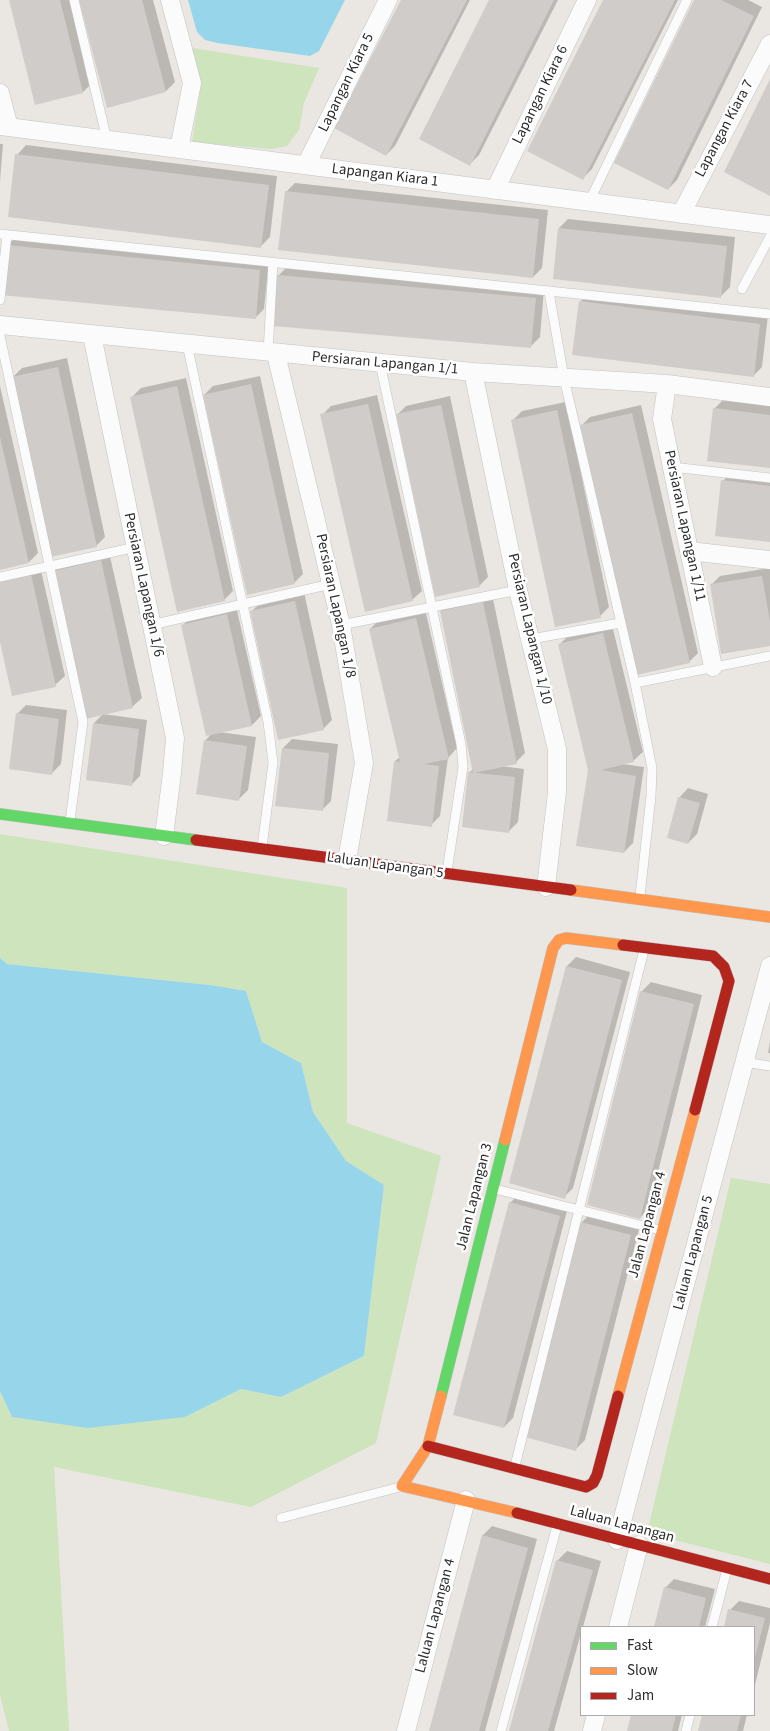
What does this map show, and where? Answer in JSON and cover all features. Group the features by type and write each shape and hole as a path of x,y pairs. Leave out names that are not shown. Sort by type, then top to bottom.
{"street":[{"path":"170,0 192,83 179,149"},
{"name":"Lapangan Kiara 5","path":"306,165 388,0"},
{"name":"Lapangan Kiara 6","path":"495,190 587,0"},
{"name":"Lapangan Kiara 7","path":"681,214 770,44"},
{"path":"0,93 5,127"},
{"name":"Lapangan Kiara 1","path":"5,127 770,225"},
{"name":"Persiaran Lapangan 1/1","path":"0,324 380,364 473,372 667,384 770,397"},
{"name":"Persiaran Lapangan 1/6","path":"92,335 175,738 164,836"},
{"name":"Persiaran Lapangan 1/8","path":"272,353 332,584 341,625 364,763 347,860"},
{"name":"Persiaran Lapangan 1/10","path":"473,372 518,590 557,749 557,792 546,887"},
{"name":"Persiaran Lapangan 1/11","path":"667,384 662,420 713,667"},
{"path":"689,551 770,560"},
{"name":"Laluan Lapangan 5","path":"0,814 770,917"},
{"name":"Jalan Lapangan 3","path":"402,1486 428,1446 553,948 559,940 566,938 644,948"},
{"name":"Jalan Lapangan 4","path":"514,1467 586,1487 593,1483 597,1476 729,981 724,967 712,956 644,948"},
{"name":"Laluan Lapangan 5","path":"618,1540 770,966"},
{"path":"428,1446 514,1467"},
{"name":"Laluan Lapangan","path":"402,1486 466,1500 770,1580"},
{"name":"Laluan Lapangan 4","path":"406,1731 466,1500"},
{"path":"618,1626 639,1545"},
{"path":"592,1731 596,1716"}],"lane":[{"path":"74,0 107,140"},
{"path":"590,202 687,0"},
{"path":"0,300 3,235 770,314"},
{"path":"742,289 770,237"},
{"path":"272,353 273,262"},
{"path":"550,292 564,378 635,683 652,768 651,805 640,899"},
{"path":"0,336 83,722 69,824"},
{"path":"187,344 268,722 273,763 262,849"},
{"path":"380,364 461,744 463,767 446,874"},
{"path":"672,467 770,478"},
{"path":"0,577 136,547"},
{"path":"151,625 332,584"},
{"path":"341,625 518,590"},
{"path":"531,639 620,623"},
{"path":"635,683 770,656"},
{"path":"514,1467 644,948"},
{"path":"744,1062 770,1066"},
{"path":"493,1188 662,1231"},
{"path":"281,1518 402,1486"},
{"path":"501,1731 557,1524"},
{"path":"712,1626 728,1568"},
{"path":"686,1731 690,1716"}],"green space":[{"path":"192,48 319,68 304,103 299,130 287,146 271,149 192,142 201,85"},
{"path":"0,834 347,888 347,1123 441,1156 376,1443 251,1507 54,1467 69,1731 9,1731 0,1695 0,1391 12,1417 185,1417 241,1389 281,1397 364,1356 384,1185 346,1161 313,1112 301,1063 262,1042 246,991 210,985 7,964 0,958"},
{"path":"731,1178 770,1184 770,1564 647,1533"}],"water":[{"path":"188,0 345,0 319,51 310,56 205,40 197,32"},
{"path":"0,958 7,964 210,985 246,991 262,1042 301,1063 313,1112 346,1161 384,1185 364,1356 281,1397 241,1389 185,1417 88,1428 12,1417 0,1391"}],"building":[{"path":"9,0 60,0 83,93 35,105"},
{"path":"79,0 142,0 166,92 107,108"},
{"path":"401,0 467,0 386,156 334,128"},
{"path":"489,0 554,0 470,166 419,139"},
{"path":"603,0 675,0 583,180 527,151"},
{"path":"694,0 721,0 754,16 668,190 614,163"},
{"path":"770,79 770,196 724,172"},
{"path":"15,154 269,185 261,248 8,217"},
{"path":"285,191 539,219 533,278 278,250"},
{"path":"558,228 727,246 721,298 553,279"},
{"path":"6,245 260,270 256,319 1,295"},
{"path":"277,275 536,298 531,348 273,326"},
{"path":"579,301 760,324 754,377 572,355"},
{"path":"58,367 97,547 50,557 11,377"},
{"path":"251,384 295,584 247,595 203,395"},
{"path":"177,386 225,601 177,612 130,397"},
{"path":"368,404 413,601 365,612 320,414"},
{"path":"441,405 480,587 435,597 396,414"},
{"path":"713,408 770,415 770,468 707,461"},
{"path":"557,410 601,618 555,627 511,420"},
{"path":"632,413 690,663 637,675 580,425"},
{"path":"0,437 29,563 0,570"},
{"path":"721,480 770,486 770,542 715,536"},
{"path":"101,560 133,708 86,719 54,571"},
{"path":"31,574 56,687 12,696 0,642 0,581"},
{"path":"762,576 770,622 770,646 721,654 710,584"},
{"path":"295,601 324,730 278,740 250,611"},
{"path":"483,602 517,764 473,773 440,611"},
{"path":"227,614 252,726 206,736 181,625"},
{"path":"416,618 449,759 424,764 439,766 432,827 387,821 394,761 400,762 369,629"},
{"path":"603,633 634,762 601,770 636,776 624,853 576,846 588,770 558,644"},
{"path":"16,713 59,719 52,775 9,769"},
{"path":"93,723 139,729 132,786 86,780"},
{"path":"204,740 247,746 239,801 196,794"},
{"path":"282,748 329,753 323,811 275,806"},
{"path":"468,772 515,777 509,833 462,827"},
{"path":"678,797 700,803 688,844 667,838"},
{"path":"566,966 622,980 565,1199 509,1183"},
{"path":"640,991 694,1004 640,1219 587,1205"},
{"path":"509,1202 560,1216 504,1428 453,1415"},
{"path":"580,1222 631,1235 576,1451 525,1437"},
{"path":"482,1535 528,1548 479,1731 429,1731"},
{"path":"556,1560 593,1570 548,1731 509,1731"},
{"path":"664,1587 706,1598 699,1626 654,1626"},
{"path":"728,1609 765,1618 755,1657 755,1626 724,1626"},
{"path":"631,1716 676,1716 672,1731 627,1731"},
{"path":"702,1716 741,1716 737,1731 698,1731"}],"traffic: fast":[{"path":"0,814 196,840"},
{"path":"441,1396 505,1140"}],"traffic: slow":[{"path":"571,890 770,917"},
{"path":"505,1140 553,948 559,940 566,938 623,945"},
{"path":"618,1396 695,1110"},
{"path":"441,1396 428,1446 402,1486 517,1513"}],"traffic: jam":[{"path":"196,840 571,890"},
{"path":"623,945 713,956 724,967 729,981 695,1110"},
{"path":"428,1446 586,1487 593,1483 597,1475 618,1396"},
{"path":"517,1513 770,1579"}]}
